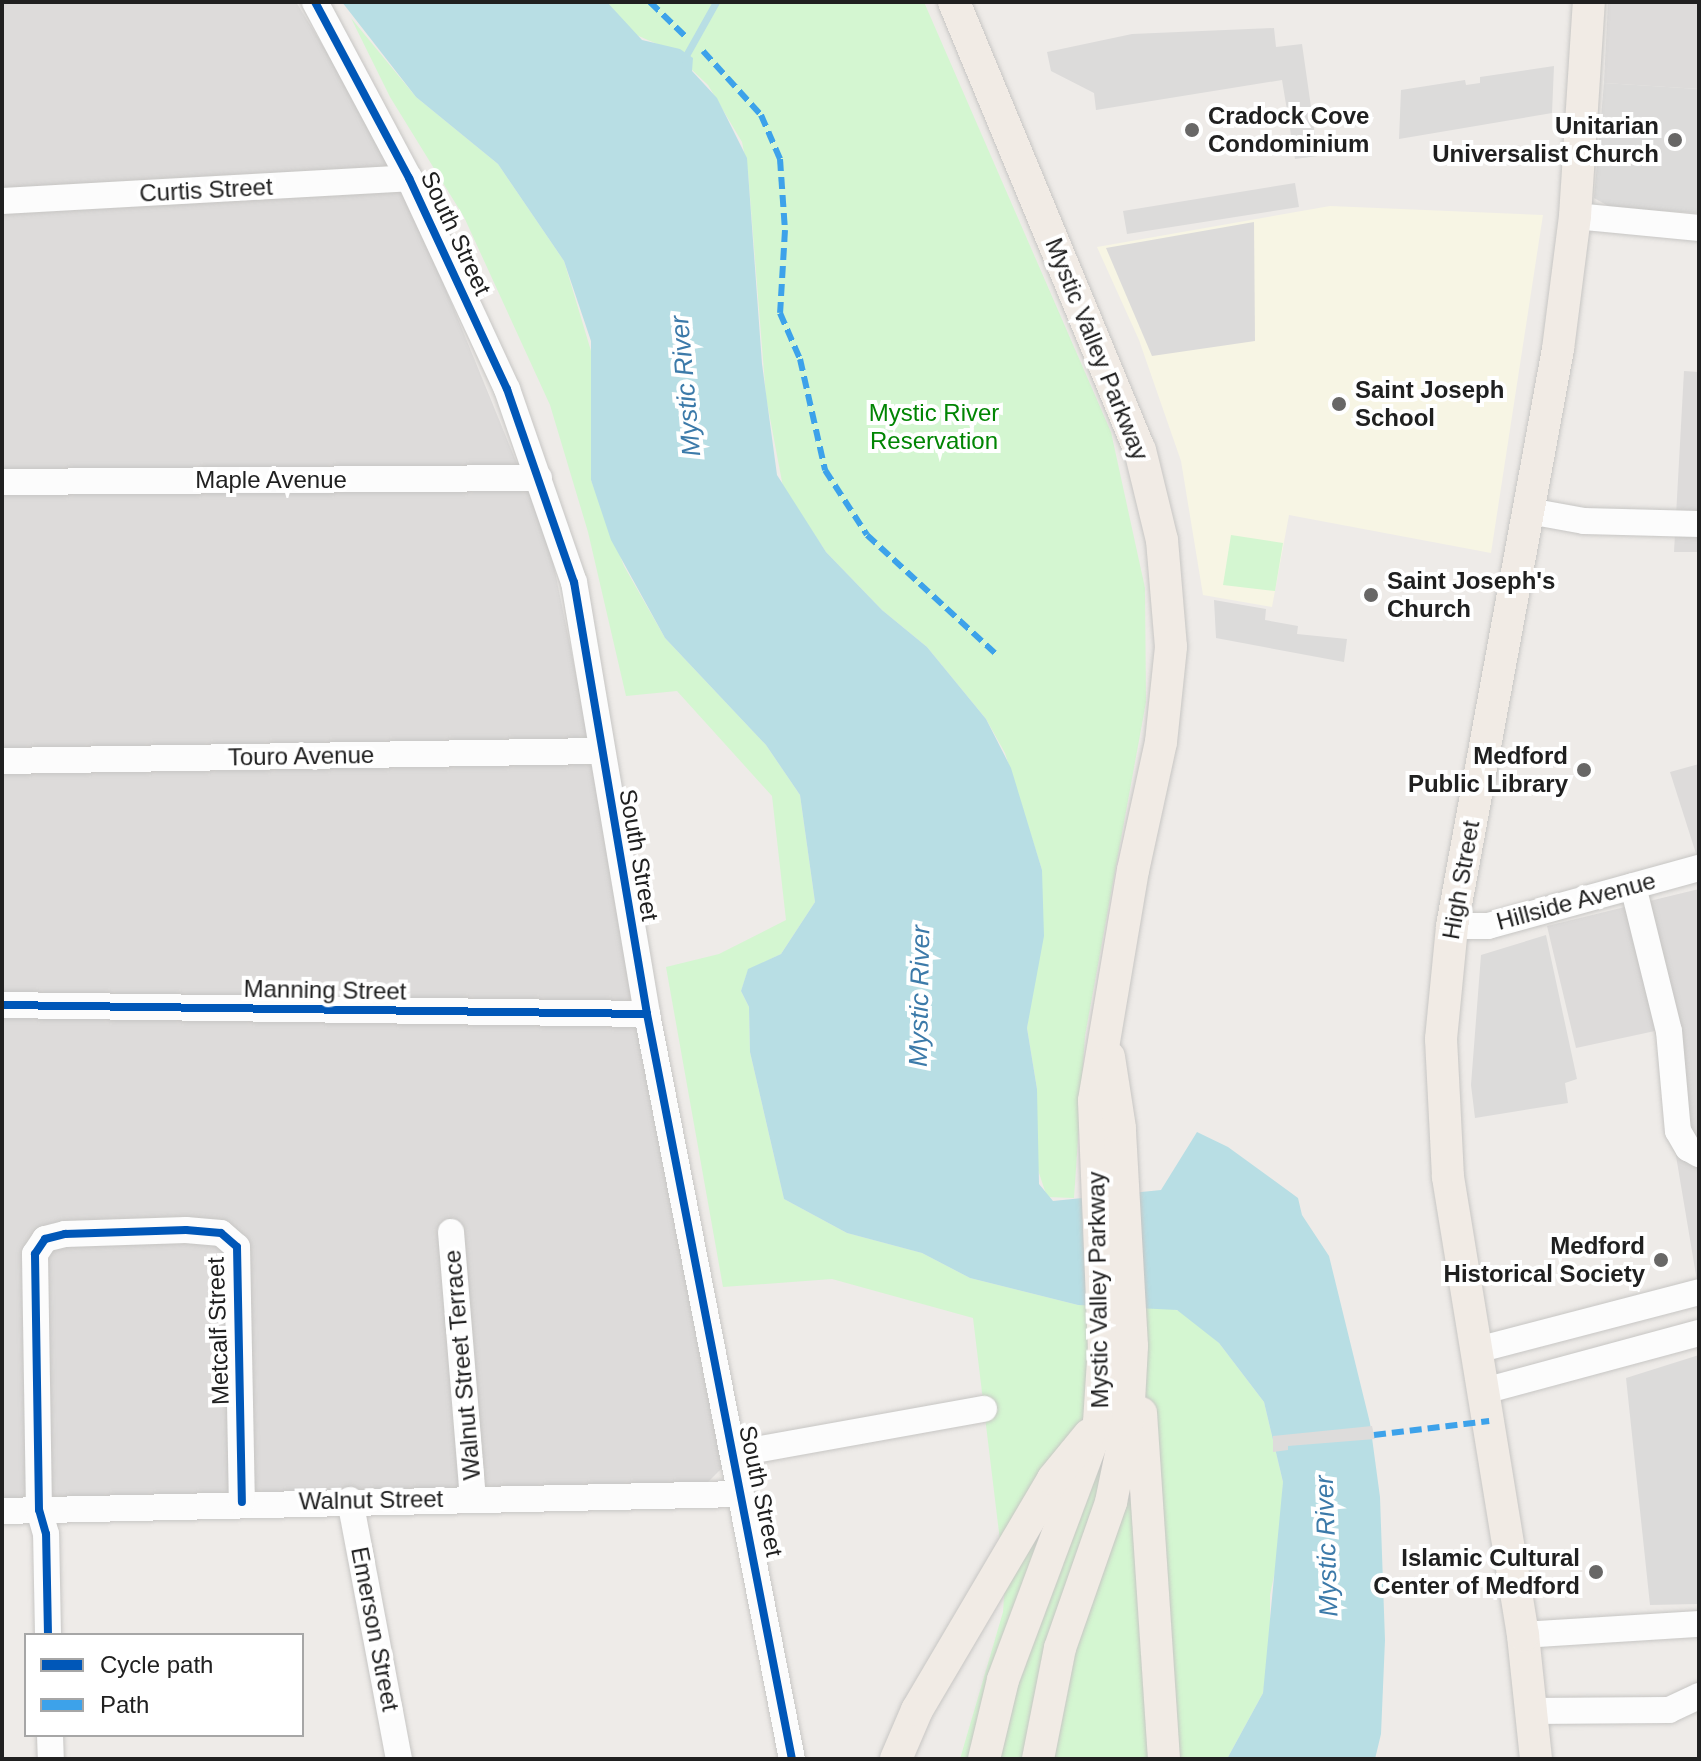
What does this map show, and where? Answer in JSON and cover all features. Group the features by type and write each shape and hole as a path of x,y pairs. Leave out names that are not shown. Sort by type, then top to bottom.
{"main road":[{"name":"Mystic Valley Parkway","path":"954,2 1121,398 1162,540 1170,675 1094,1101 1109,1177 1128,1420 1116,1482 1064,1630 1038,1759"},
{"name":"High Street","path":"1536,1759 1523,1635 1442,1124 1441,1039 1452,926 1529,511 1575,216 1589,2"},
{"name":"Mystic Valley Parkway","path":"984,1759 1003,1680 1099,1423 1122,1330"},
{"path":"1122,1330 1145,1445 1164,1759"},
{"path":"896,1759 917,1710 1053,1479 1099,1423"}],"street":[{"name":"South Street","path":"315,2 409,178 507,389 574,582 647,1014 792,1759"},
{"name":"Curtis Street","path":"2,201 409,178"},
{"path":"1575,216 1699,228"},
{"name":"Maple Avenue","path":"2,482 539,478"},
{"path":"1529,511 1584,521 1699,524"},
{"name":"Touro Avenue","path":"2,761 601,751"},
{"name":"Hillside Avenue","path":"1452,926 1488,926 1699,868"},
{"path":"1633,886 1669,1031 1678,1131 1688,1148 1699,1154"},
{"name":"Manning Street","path":"2,1005 647,1014"},
{"name":"Walnut Street Terrace","path":"451,1232 473,1498"},
{"name":"Metcalf Street","path":"48,1633 46,1534 39,1510 35,1254 45,1239 65,1234 221,1233 237,1247 242,1502"},
{"path":"1477,1350 1699,1292"},
{"path":"1484,1391 1699,1333"},
{"path":"733,1454 984,1409"},
{"name":"Walnut Street","path":"2,1511 242,1502 741,1494"},
{"name":"Emerson Street","path":"350,1500 399,1759"},
{"path":"1523,1635 1699,1624"},
{"path":"1531,1711 1669,1710 1699,1696"},
{"path":"50,1737 51,1759"}],"shaded area":[{"path":"2,2 296,2 357,101 413,209 549,542 606,822 646,1077 724,1466 708,1482 2,1500"},
{"path":"1608,2 1699,2 1699,89 1604,83"},
{"path":"1274,28 1276,47 1302,44 1318,156 1295,159 1282,80 1096,110 1094,93 1051,71 1047,52 1132,34"},
{"path":"1554,66 1552,113 1399,139 1401,90 1465,80 1466,85 1480,83 1480,77"},
{"path":"1604,83 1699,89 1699,213 1612,208 1594,198"},
{"path":"1295,183 1299,207 1127,234 1123,211"},
{"name":"Saint Joseph School","path":"1330,206 1543,215 1491,553 1289,515 1272,607 1203,595 1181,461 1139,340 1097,247"},
{"path":"1254,222 1255,341 1152,356 1106,248"},
{"path":"1684,371 1699,372 1699,552 1674,552"},
{"path":"1214,600 1266,609 1265,620 1298,626 1297,634 1347,639 1344,662 1216,638"},
{"path":"1699,764 1699,863 1670,772"},
{"path":"1699,889 1697,1281 1655,1031 1576,1048 1547,926"},
{"path":"1546,935 1577,1079 1565,1083 1568,1103 1475,1118 1471,1085 1481,955"},
{"path":"1699,1355 1699,1604 1650,1605 1626,1378"}],"green space":[{"name":"Mystic River Reservation","path":"607,2 924,2 1111,432 1145,588 1146,702 1085,1036 1074,1198 1047,1197 1035,1161 1037,1089 1027,1028 1042,914 1042,870 1005,753 986,719 927,647 882,610 826,552 783,487 766,397 748,172 742,142 708,85 671,50 634,34"},
{"path":"351,18 416,97 498,164 564,261 594,361 591,480 624,566 665,638 766,745 800,795 815,902 781,954 748,970 741,991 749,1007 750,1052 784,1199 847,1233 922,1253 970,1278 1078,1305 1167,1307 1185,1313 1219,1343 1264,1402 1283,1482 1280,1547 1270,1595 1270,1647 1263,1693 1227,1759 960,1759 1003,1612 1005,1582 973,1318 832,1279 723,1287 666,967 719,954 786,920 772,796 677,691 626,696 588,532 550,405 464,217 390,97"},
{"path":"1231,535 1283,543 1275,591 1223,585"}],"water":[{"name":"Mystic River","path":"342,2 607,2 642,40 680,49 693,58 692,71 717,98 747,158 762,364 777,475 826,552 882,610 927,647 986,719 1011,768 1042,870 1044,936 1027,1028 1037,1089 1039,1184 1053,1201 1161,1190 1197,1132 1228,1147 1298,1198 1302,1215 1329,1256 1370,1423 1380,1497 1385,1640 1381,1734 1375,1759 1227,1759 1263,1693 1283,1482 1264,1402 1219,1343 1177,1310 1078,1305 970,1278 922,1253 847,1233 784,1199 750,1052 749,1007 741,991 748,969 781,954 815,902 800,795 766,745 665,638 611,540 591,480 591,341 564,261 498,164 416,97"}],"pier":[{"path":"1372,1426 1375,1439 1288,1446 1288,1450 1273,1452 1273,1436"}],"waterway":[{"path":"684,59 716,2"}],"marked path":[{"path":"650,2 687,38"},
{"path":"703,51 761,115 780,159 785,230 780,313 800,359 825,470 867,535 996,654"},
{"path":"1374,1435 1489,1421"}],"cycle path":[{"path":"315,2 409,178 507,389 574,582 647,1014 792,1759"},
{"path":"2,1005 647,1014"},
{"path":"48,1633 46,1534 39,1510 35,1254 45,1239 65,1234 186,1230 221,1233 237,1247 242,1502"}],"place":[{"name":"Cradock Cove Condominium","path":"1192,130"},
{"name":"Unitarian Universalist Church","path":"1675,140"},
{"name":"Saint Joseph School","path":"1339,404"},
{"name":"Saint Joseph's Church","path":"1371,595"},
{"name":"Medford Public Library","path":"1584,770"},
{"name":"Medford Historical Society","path":"1661,1260"},
{"name":"Islamic Cultural Center of Medford","path":"1596,1572"}]}
